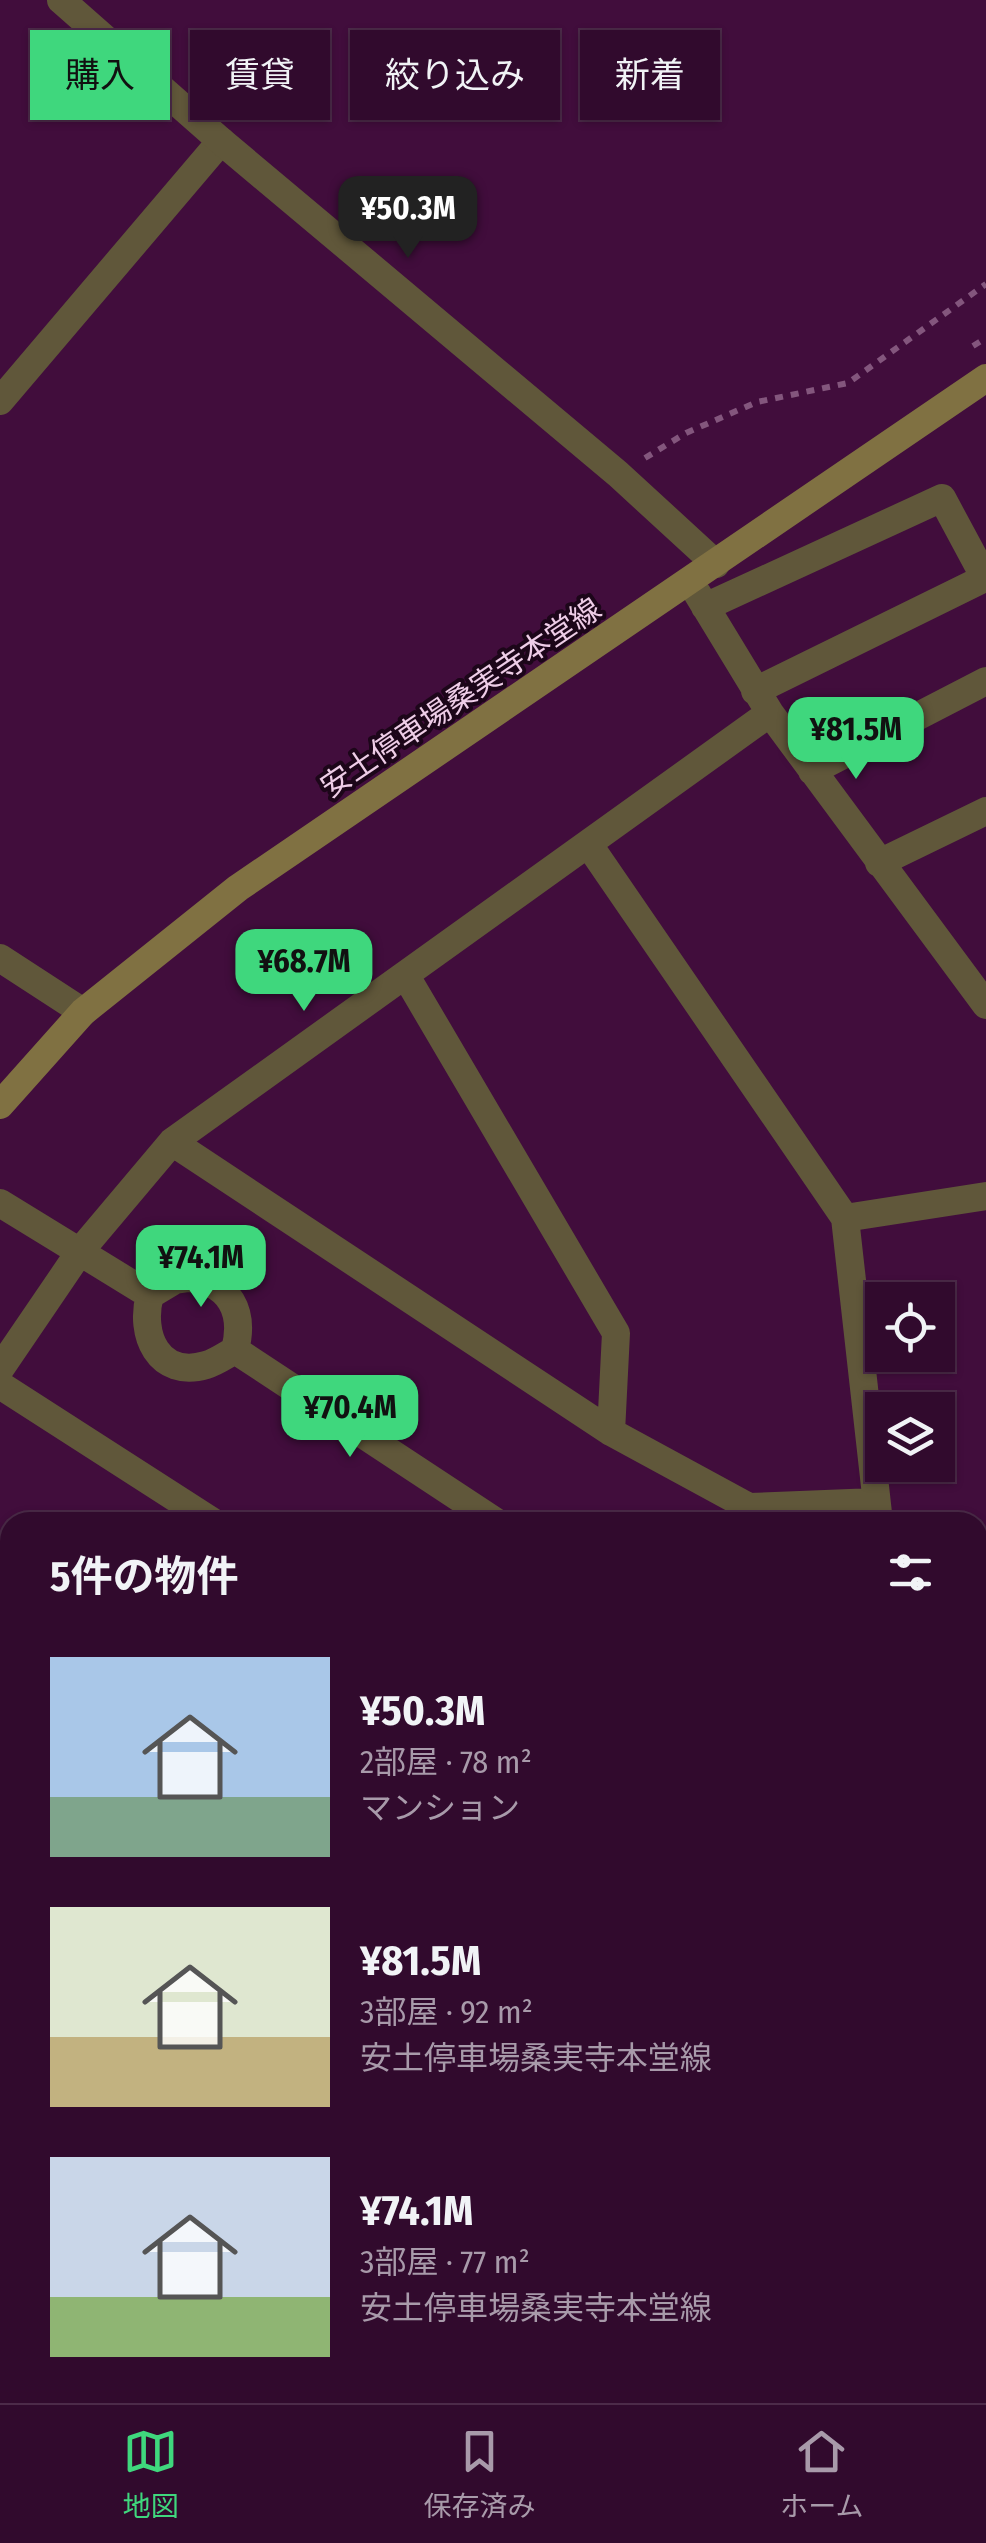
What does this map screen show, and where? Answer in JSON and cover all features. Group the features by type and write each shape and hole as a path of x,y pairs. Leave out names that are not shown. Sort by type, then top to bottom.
{"main road":[{"name":"安土停車場桑実寺本堂線","path":"0,1104 83,1012 238,888 697,594 716,564 986,378"}],"street":[{"path":"61,0 221,141 618,474 716,564"},
{"path":"0,401 221,141"},
{"path":"0,1369 81,1250 172,1142 590,846 763,702 985,579 942,498 697,594 763,702 986,1005"},
{"path":"812,771 986,681"},
{"path":"879,863 986,811"},
{"path":"172,1142 611,1432 750,1507 877,1512 845,1218 590,846"},
{"path":"0,958 83,1012"},
{"path":"406,976 616,1333 611,1432"},
{"path":"845,1218 986,1196"},
{"path":"0,1203 150,1295"},
{"path":"189,1278 217,1285 235,1305 239,1335 235,1350 195,1367 169,1362 158,1354 145,1327 150,1295 175,1280 189,1278"},
{"path":"235,1350 481,1512"},
{"path":"0,1385 194,1512"}],"path":[{"path":"618,474 686,433 756,402 848,383 986,284"}]}
